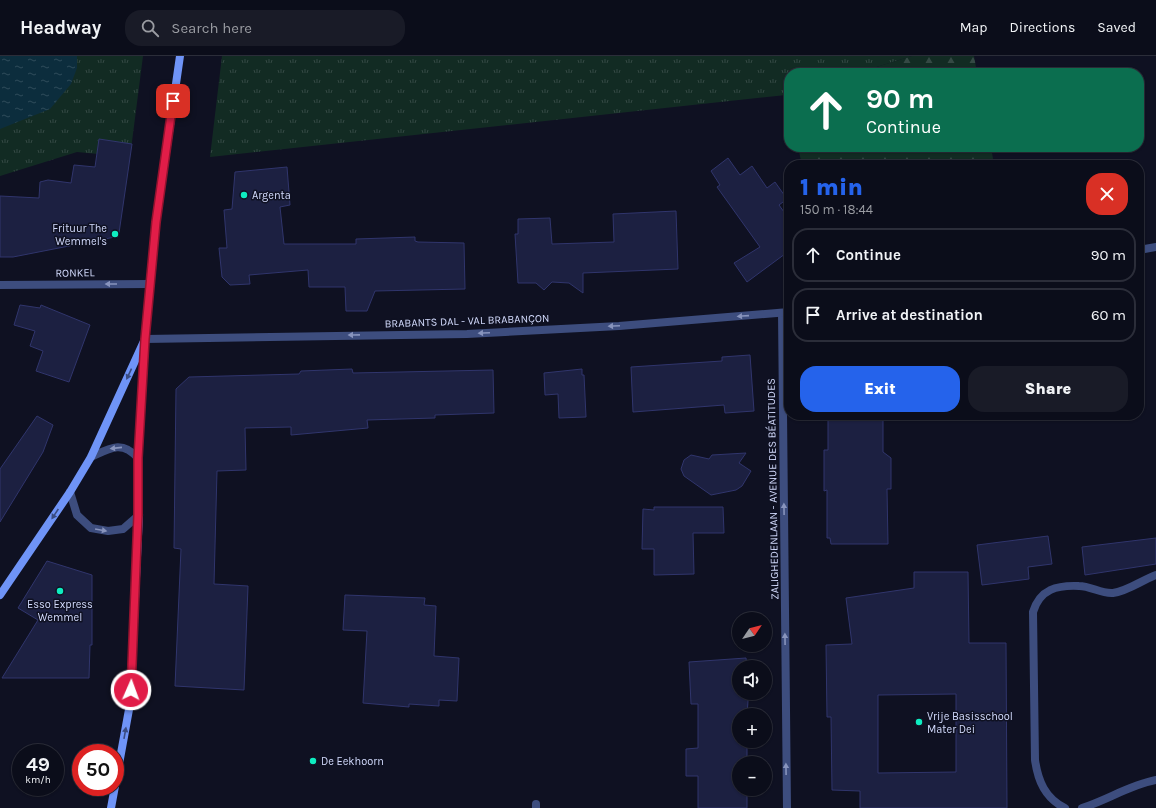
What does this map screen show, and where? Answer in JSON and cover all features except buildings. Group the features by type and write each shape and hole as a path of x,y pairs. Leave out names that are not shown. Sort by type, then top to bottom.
{"main road":[{"path":"111,808 130,704 138,515 138,458 145,339 156,222 180,56"},
{"path":"0,595 70,492 91,457 145,339"}],"street":[{"path":"1144,249 1156,247"},
{"name":"RONKEL","path":"0,285 150,284"},
{"name":"BRABANTS DAL - VAL BRABANÇON","path":"145,339 467,334 619,326 784,313"},
{"name":"ZALIGHEDENLAAN - AVENUE DES BÉATITUDES","path":"786,420 787,808"},
{"path":"91,457 116,446 132,450 138,458"},
{"path":"70,492 77,515 91,528 108,531 123,529 138,515"},
{"path":"1065,808 1053,801 1043,789 1038,779 1034,760 1033,612 1036,601 1049,589 1080,586 1112,593 1125,590 1156,575"},
{"path":"1082,808 1101,802 1143,783 1156,780"}],"green space":[{"path":"0,56 143,56 130,157 77,152 0,176"},
{"path":"222,56 912,56 873,68 784,68 784,95 210,157"},
{"path":"912,56 974,56 976,68 873,68"},
{"path":"799,152 992,152 993,160 801,160"}],"water":[{"path":"0,56 77,56 77,68 71,84 50,109 0,129"}],"place":[{"name":"Argenta","path":"244,195"},
{"name":"Frituur The Wemmel's","path":"115,234"},
{"name":"Esso Express Wemmel","path":"60,591"},
{"name":"Vrije Basisschool Mater Dei","path":"919,722"},
{"name":"De Eekhoorn","path":"313,761"}],"route":[{"path":"131,690 138,515 138,458 145,339 156,222 173,101"}]}
